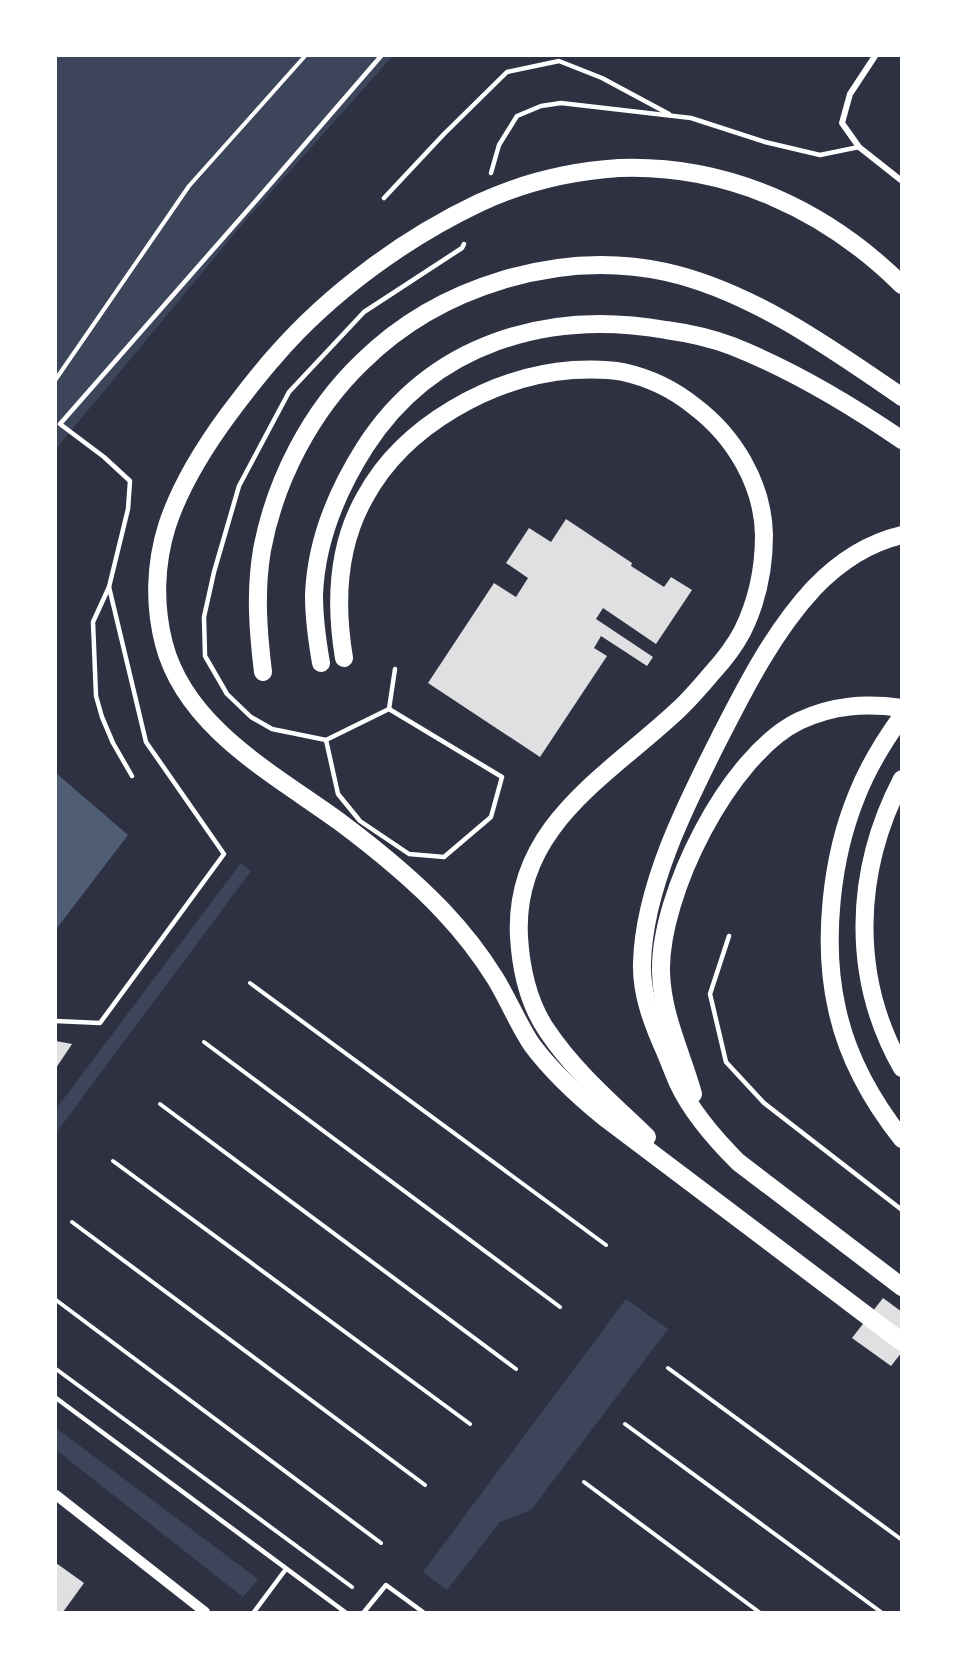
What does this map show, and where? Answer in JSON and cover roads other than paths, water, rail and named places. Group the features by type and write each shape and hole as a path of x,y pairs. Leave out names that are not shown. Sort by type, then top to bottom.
{"highway":[{"path":"902,285 871,256 840,233 807,213 774,196 738,184 699,175 659,169 618,168 529,184 482,202 402,247 358,279 318,313 277,353 213,435 186,481 167,527 158,570 157,610 165,647 177,679 196,706 220,732 250,757 341,823 411,880 443,911 494,976 529,1040 554,1072 579,1097 902,1342"},
{"path":"263,672 257,627 262,549 286,471 302,441 332,396 362,362 399,330 459,297 520,275 559,268 595,265 666,272 703,283 740,298 778,318 854,364 902,397"},
{"path":"321,663 314,595 318,563 325,529 351,468 392,410 414,390 440,369 471,352 500,340 560,325 591,323 626,324 695,334 730,345 799,376 902,440"},
{"path":"344,658 339,629 338,602 341,574 346,547 364,497 391,461 419,433 443,415 476,397 535,375 594,369 620,371 648,378 674,391 697,407 718,427 735,449 749,473 759,499 764,527 764,555 753,609 740,636 698,689 677,711 575,800 556,821 529,870 518,924 525,980 547,1031 583,1075 705,1193"},
{"path":"902,535 863,549 839,566 815,587 776,637 737,704 690,800 661,870 653,892 645,930 642,964 645,995 653,1025 678,1085 718,1142 738,1162 902,1287"},
{"path":"700,1118 687,1071 674,1041 665,1005 661,972 663,942 671,909 681,879 697,844 733,782 751,758 774,736 800,721 828,710 856,705 902,708"},
{"path":"902,716 872,761 856,795 838,861 832,897 830,936 831,973 837,1011 849,1048 866,1086 887,1121 902,1138"},
{"path":"902,779 881,825 871,860 865,896 863,931 873,997 884,1030 902,1068"}],"street":[{"path":"875,56 850,94 842,123 859,147 902,181"},
{"path":"56,1495 205,1612"}],"lane":[{"path":"132,776 113,743 96,696 93,622 109,587 128,509 130,481 104,457 60,424 381,56"},
{"path":"384,198 507,72 559,62 602,78 671,116"},
{"path":"491,173 499,145 517,116 541,106 561,103 691,118 765,142 820,155 859,147"},
{"path":"388,709 326,740 272,729 251,717 227,694 205,656 204,617 214,572 239,486 289,392 364,312 462,248 464,244"},
{"path":"56,1021 100,1023 224,855 146,741 109,587"},
{"path":"388,709 395,669"},
{"path":"326,740 338,794 360,821 409,854 444,857 491,817 502,777 388,709"},
{"path":"729,936 710,994 726,1062 764,1103 902,1210"},
{"path":"56,1398 345,1612"},
{"path":"254,1612 286,1569"},
{"path":"364,1612 386,1585 423,1612"}]}
